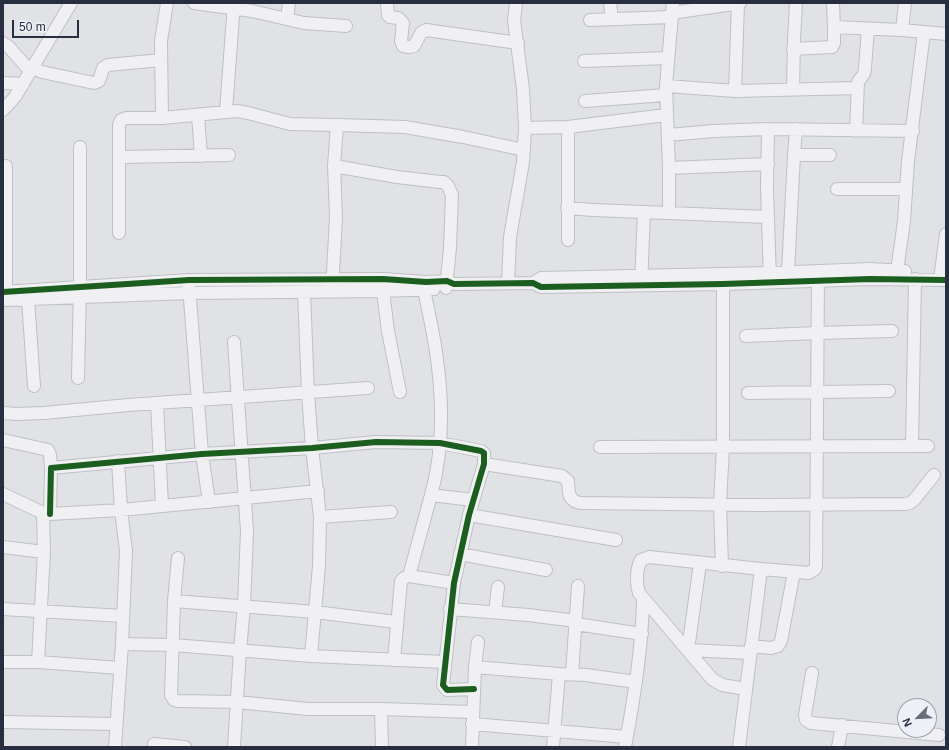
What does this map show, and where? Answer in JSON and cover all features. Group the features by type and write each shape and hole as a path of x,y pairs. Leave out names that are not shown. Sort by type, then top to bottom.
{"street":[{"path":"3,110 15,98 71,3"},
{"path":"162,118 161,41 167,3"},
{"path":"194,3 234,6 304,23 346,26"},
{"path":"288,19 289,3"},
{"path":"387,3 388,15 390,17 398,18 403,23 401,41 403,46 414,46 421,33 426,30 518,43"},
{"path":"508,283 510,237 523,162 525,128 523,88 514,20 516,3"},
{"path":"610,3 612,19"},
{"path":"590,20 612,19 739,3 735,91"},
{"path":"793,90 796,3"},
{"path":"794,49 832,47 834,44 833,3"},
{"path":"902,30 905,3"},
{"path":"226,111 234,6"},
{"path":"670,213 666,91 672,11"},
{"path":"834,27 902,30 946,34"},
{"path":"856,131 857,88 865,68 868,29"},
{"path":"897,271 904,221 908,161 913,131 924,32"},
{"path":"3,42 31,70 94,83 100,81 104,68 108,65 161,60"},
{"path":"584,61 668,58"},
{"path":"3,83 23,84"},
{"path":"585,101 666,91 857,88"},
{"path":"119,233 119,125 121,120 126,118 162,118 226,111 248,113 290,124 405,127 524,150"},
{"path":"198,115 201,156"},
{"path":"525,128 568,127 666,115"},
{"path":"332,285 336,217 334,166 337,125"},
{"path":"568,127 568,240"},
{"path":"668,135 714,131 768,129 913,131"},
{"path":"768,129 770,278"},
{"path":"788,272 796,129"},
{"path":"78,378 80,147"},
{"path":"120,156 229,155"},
{"path":"794,155 830,155"},
{"path":"669,168 768,164"},
{"path":"5,296 6,166"},
{"path":"334,166 397,177 440,182 448,186 452,195 449,284"},
{"path":"837,189 906,190"},
{"path":"567,208 768,217"},
{"path":"641,281 644,212"},
{"path":"944,274 946,234"},
{"path":"5,296 106,291 189,293 304,292 332,285 383,279 449,284 533,283 541,287 641,281 770,278 818,275 870,269 944,274"},
{"path":"770,278 788,272 818,275 915,279 944,274"},
{"path":"746,689 718,684 712,679 643,600 637,585 638,564 644,558 649,557 722,566 794,572 809,573 815,569 817,505 818,275"},
{"path":"722,566 720,504 723,447 723,279"},
{"path":"912,446 915,279"},
{"path":"106,291 189,280 332,285 383,291 424,289 449,284"},
{"path":"189,280 202,454 209,502"},
{"path":"409,576 437,475 440,443 441,399 436,352 424,289"},
{"path":"383,291 388,331 400,392"},
{"path":"5,296 28,299 79,292"},
{"path":"304,292 308,392 312,448 320,517 319,566 311,656"},
{"path":"28,299 34,386"},
{"path":"746,336 817,332 892,332"},
{"path":"234,342 247,531 244,606 234,747"},
{"path":"3,413 26,414 368,388"},
{"path":"748,393 889,392"},
{"path":"156,403 162,506"},
{"path":"3,440 48,450 50,455 38,662"},
{"path":"50,468 202,454 242,453 376,442 440,443 482,451 484,453 484,464 469,515 454,582 443,685 447,690 474,689"},
{"path":"600,447 928,446"},
{"path":"115,747 122,644 126,551 121,510 118,461"},
{"path":"484,464 562,476 568,481 570,497 577,502 817,505 910,503 934,475"},
{"path":"3,494 46,513 121,510 318,491"},
{"path":"431,495 473,500"},
{"path":"320,517 391,512"},
{"path":"469,515 616,540"},
{"path":"3,547 44,552"},
{"path":"460,554 546,570"},
{"path":"178,558 174,601 171,693 174,700 237,702 308,709 381,709 472,718 626,742 642,634 643,600"},
{"path":"688,650 700,563"},
{"path":"739,747 761,569"},
{"path":"688,650 750,649 771,648 778,646 794,572"},
{"path":"394,660 396,622 401,581 409,576 454,582"},
{"path":"572,674 578,586"},
{"path":"495,612 498,587"},
{"path":"174,601 315,612 396,622"},
{"path":"3,609 123,616"},
{"path":"450,609 495,612 576,622 642,634"},
{"path":"472,747 472,718 478,642"},
{"path":"122,644 173,645 311,656 445,662"},
{"path":"3,662 38,662 120,668"},
{"path":"475,667 586,675 636,682"},
{"path":"812,673 805,715 806,720 813,724 842,725 939,735"},
{"path":"553,747 558,674"},
{"path":"381,709 382,747"},
{"path":"3,722 116,724"},
{"path":"838,747 842,725"},
{"path":"154,744 185,747"}],"cycle path":[{"path":"3,292 189,280 383,279 426,282 447,281 454,284 533,283 541,287 723,284 870,279 946,280"},
{"path":"50,514 51,468 202,454 312,448 376,442 440,443 481,451 484,453 484,464 469,515 454,583 443,685 447,690 474,689"}]}
